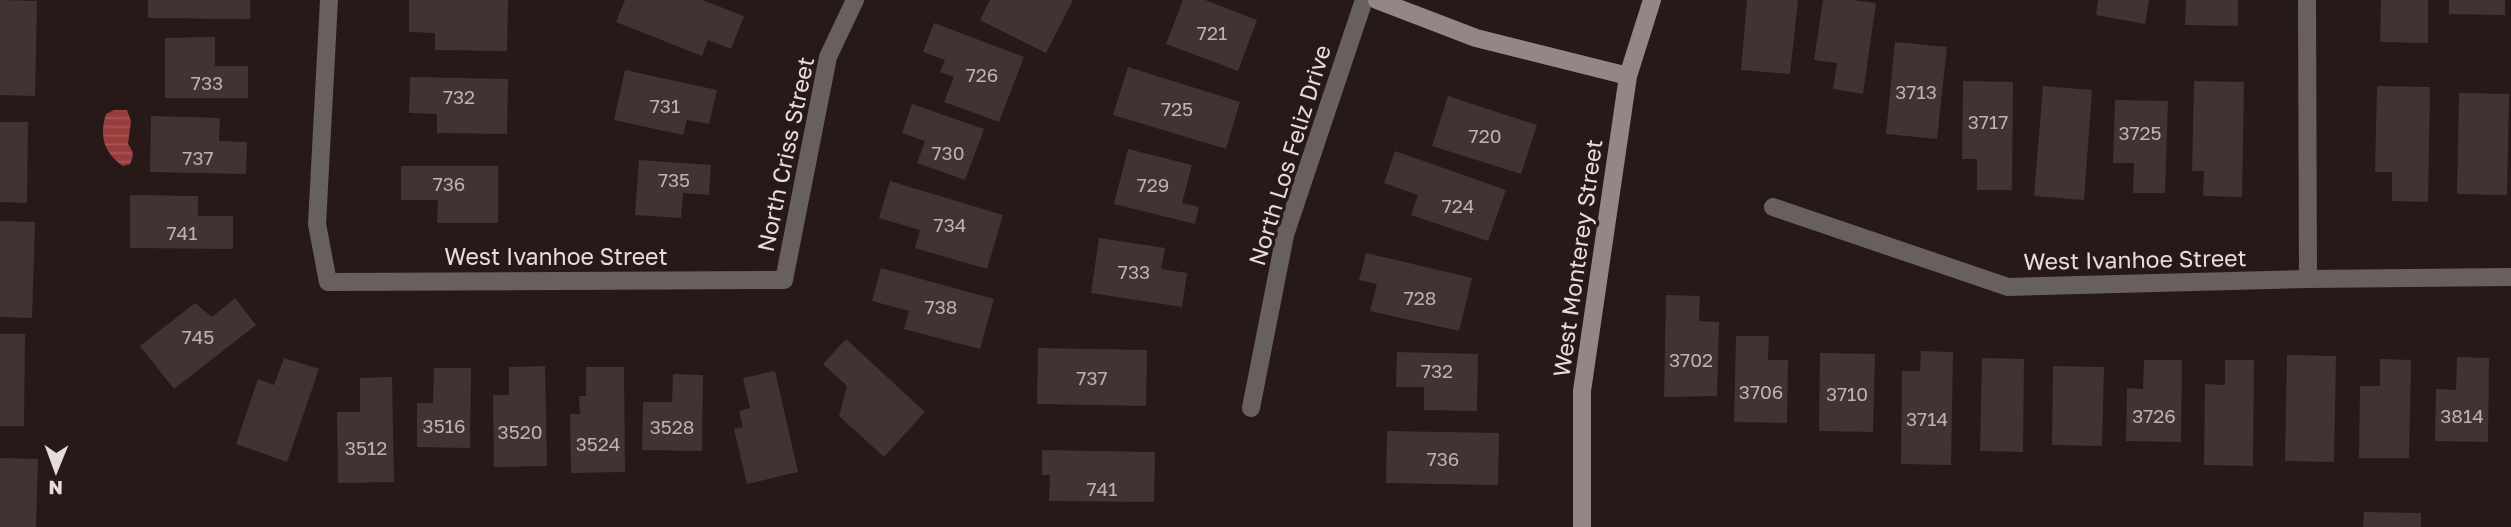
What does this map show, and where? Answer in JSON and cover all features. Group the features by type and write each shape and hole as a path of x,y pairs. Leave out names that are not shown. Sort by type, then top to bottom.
{"street":[{"name":"West Ivanhoe Street","path":"329,0 317,224 328,282 784,280"},
{"name":"North Criss Street","path":"784,280 828,57 855,0"},
{"name":"North Los Feliz Drive","path":"1251,408 1285,235 1364,0"},
{"path":"1377,0 1476,38 1628,76"},
{"name":"West Monterey Street","path":"1581,527 1582,391 1628,76 1652,0"},
{"path":"2307,0 2308,279"},
{"name":"West Ivanhoe Street","path":"1773,207 2008,287 2511,277"}],"shaded area":[{"path":"114,110 127,110 131,121 128,144 133,156 130,164 123,166 107,150 103,137 106,114"}],"building":[{"path":"0,0 37,1 35,96 0,95"},
{"path":"148,0 250,0 250,19 148,18"},
{"path":"409,0 508,0 507,51 435,50 435,33 409,32"},
{"path":"625,0 702,0 744,16 731,49 708,40 702,56 616,22"},
{"path":"990,0 1073,0 1046,53 980,20"},
{"path":"1183,0 1205,0 1257,20 1238,71 1166,44"},
{"path":"1747,0 1798,0 1790,74 1741,70"},
{"path":"1823,0 1876,3 1863,94 1833,89 1837,63 1814,60"},
{"path":"2098,0 2149,0 2145,24 2096,15"},
{"path":"2186,0 2238,0 2238,26 2185,25"},
{"path":"2381,0 2428,0 2428,43 2380,42"},
{"path":"2449,0 2505,0 2505,15 2449,14"},
{"path":"934,23 1024,57 999,122 944,102 954,77 940,72 945,60 923,52"},
{"path":"215,37 215,66 248,66 248,98 165,98 165,38"},
{"path":"1895,42 1947,47 1937,139 1886,134"},
{"path":"1128,67 1240,102 1226,149 1113,115"},
{"path":"625,70 717,90 709,124 687,120 683,135 614,120"},
{"path":"410,77 508,79 507,134 437,133 437,114 409,113"},
{"path":"1963,81 2013,82 2012,190 1977,190 1977,159 1962,159"},
{"path":"2194,81 2244,82 2242,197 2203,196 2204,171 2192,171"},
{"path":"2043,86 2092,90 2084,200 2034,196"},
{"path":"2377,86 2430,87 2428,202 2392,201 2392,172 2375,172"},
{"path":"2459,93 2509,94 2507,195 2457,194"},
{"path":"1448,96 1537,125 1521,174 1432,146"},
{"path":"2115,100 2168,101 2165,193 2133,193 2134,163 2113,163"},
{"path":"912,104 984,129 965,180 917,163 925,141 902,133"},
{"path":"151,116 220,118 219,141 247,142 246,174 150,172"},
{"path":"0,122 28,122 27,203 0,202"},
{"path":"1128,149 1192,165 1182,203 1199,207 1195,224 1114,204"},
{"path":"1395,151 1506,190 1488,241 1411,215 1418,195 1384,183"},
{"path":"639,160 711,165 709,195 683,193 681,218 635,215"},
{"path":"401,166 498,166 498,223 437,223 438,200 401,200"},
{"path":"890,181 1003,215 987,269 915,248 920,230 879,218"},
{"path":"130,195 198,196 198,216 233,216 233,249 130,248"},
{"path":"0,221 35,222 32,318 0,317"},
{"path":"1099,238 1165,248 1161,269 1187,273 1182,307 1091,293"},
{"path":"1366,253 1472,278 1459,331 1370,311 1377,284 1359,280"},
{"path":"881,268 994,299 980,349 904,329 909,311 872,301"},
{"path":"1666,295 1700,296 1699,321 1719,322 1717,396 1664,397"},
{"path":"235,298 256,325 174,389 140,346 195,303 212,317"},
{"path":"0,334 25,334 24,426 0,426"},
{"path":"1736,336 1769,336 1768,360 1788,360 1787,423 1734,422"},
{"path":"846,339 925,412 884,457 839,416 847,386 823,364"},
{"path":"1038,348 1147,350 1146,406 1037,404"},
{"path":"1921,351 1953,352 1951,465 1901,464 1902,371 1920,371"},
{"path":"1397,352 1478,354 1477,411 1424,410 1424,387 1396,387"},
{"path":"1820,353 1875,354 1873,432 1819,431"},
{"path":"2287,355 2336,356 2334,462 2285,461"},
{"path":"2457,357 2489,358 2488,442 2435,441 2436,389 2456,390"},
{"path":"284,358 319,369 287,462 236,444 258,379 274,385"},
{"path":"1982,358 2024,359 2023,452 1980,451"},
{"path":"2380,359 2411,360 2409,458 2359,458 2360,386 2380,386"},
{"path":"2144,360 2182,360 2181,442 2126,441 2127,388 2143,389"},
{"path":"2225,360 2254,360 2253,466 2204,465 2205,384 2225,385"},
{"path":"545,366 547,466 494,467 493,395 509,395 509,367"},
{"path":"2053,366 2104,367 2102,446 2052,445"},
{"path":"586,367 624,367 625,472 571,473 570,414 580,414 579,396 586,396"},
{"path":"434,368 471,368 470,448 417,447 417,403 433,403"},
{"path":"775,371 798,472 747,484 734,429 743,427 739,411 750,408 743,378"},
{"path":"673,374 703,375 702,451 642,450 643,402 672,402"},
{"path":"392,377 394,482 338,483 337,412 360,412 360,378"},
{"path":"1387,431 1499,433 1498,485 1386,483"},
{"path":"1042,450 1155,452 1154,502 1049,501 1050,475 1042,475"},
{"path":"0,458 38,459 36,527 0,527"},
{"path":"2364,512 2421,513 2421,527 2363,527"}]}
